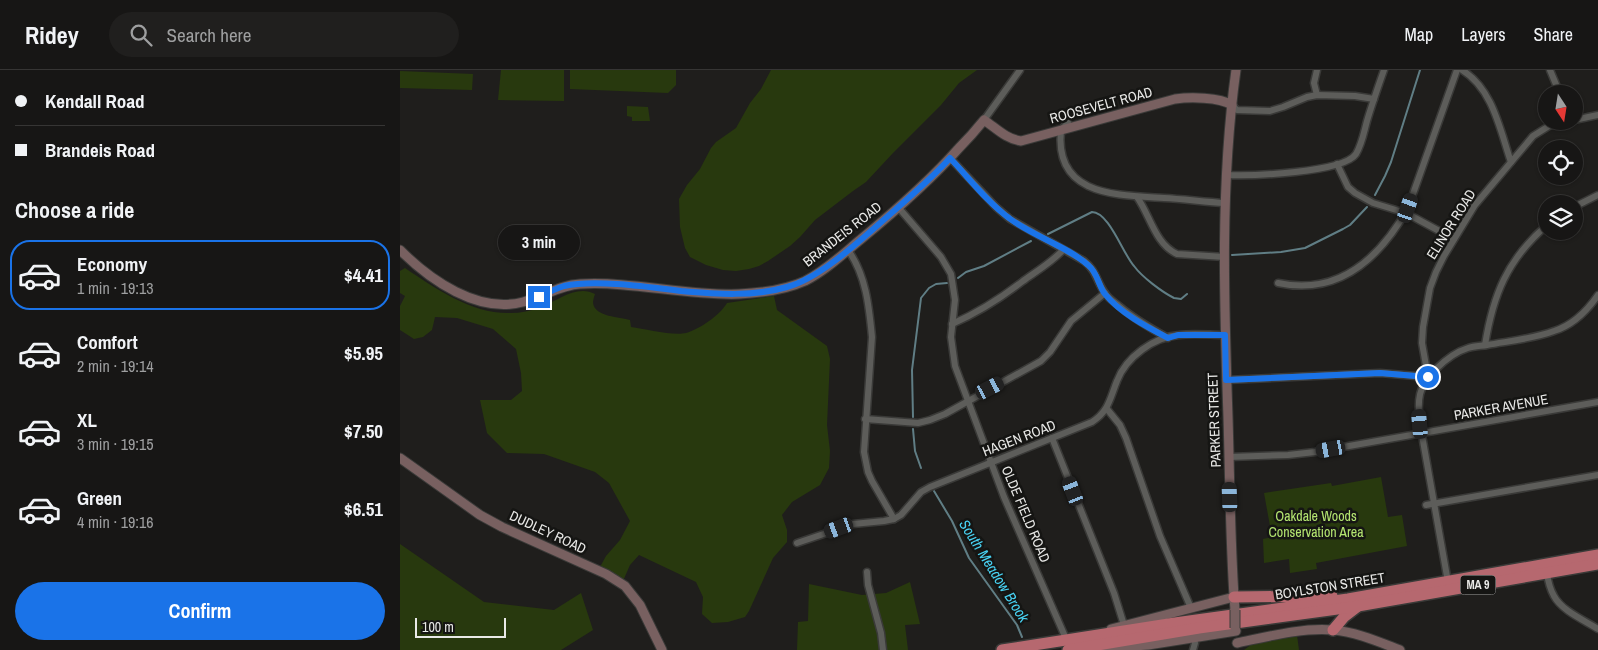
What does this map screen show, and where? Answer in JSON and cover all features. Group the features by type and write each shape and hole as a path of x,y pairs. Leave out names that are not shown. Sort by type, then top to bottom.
{"highway":[{"name":"BOYLSTON STREET","path":"1068,647 1174,623 1370,595 1598,556"},
{"name":"BOYLSTON STREET","path":"1002,650 1068,647 1358,606 1598,564"},
{"path":"1234,597 1370,595"},
{"path":"1333,630 1344,617 1358,606"}],"street":[{"name":"BRANDEIS ROAD","path":"400,250 419,268 447,287 475,299 497,304 524,302 563,287 580,284 739,294 788,287 805,280 848,250 936,173 977,130 1020,70"},
{"name":"PARKER STREET","path":"1236,70 1226,174 1225,335 1234,597 1238,646"},
{"path":"1317,70 1314,83 1317,95"},
{"path":"1226,174 1251,176 1275,174 1337,164 1352,158 1360,144 1384,70"},
{"path":"1278,283 1306,285 1344,277 1363,265 1377,250 1406,213 1458,70"},
{"path":"1462,70 1476,80 1487,96 1496,115 1511,162"},
{"path":"1550,70 1556,85"},
{"path":"1232,105 1237,110 1270,111 1317,95 1355,96 1374,99"},
{"name":"ROOSEVELT ROAD","path":"984,120 1006,136 1021,141 1175,99 1188,98 1225,101 1232,105"},
{"path":"1583,118 1598,115"},
{"path":"1067,119 1068,123 1060,130 1060,144 1064,163 1068,171 1085,185 1096,190 1137,197 1225,204"},
{"name":"ELINOR ROAD","path":"1428,377 1422,343 1426,306 1436,272 1475,205 1533,136 1543,130"},
{"path":"950,158 1010,219 1090,266 1096,273 1105,294 1142,324 1168,338"},
{"path":"1337,164 1348,188 1355,193 1373,203 1406,213 1454,239"},
{"path":"1583,202 1598,195"},
{"path":"1137,197 1170,251 1177,254 1225,257"},
{"name":"OLDE FIELD ROAD","path":"898,207 941,257 951,274 955,300 952,324 954,366 991,462 1068,647"},
{"path":"1485,345 1489,318 1508,270 1523,249 1538,234"},
{"path":"797,543 853,524 894,519 881,499 868,472 864,452 872,336 869,306 860,271 848,250"},
{"path":"952,324 1000,298 1064,250"},
{"path":"866,419 918,423 946,414 1041,361 1050,352 1071,321 1105,294"},
{"path":"1448,582 1418,407 1420,393 1428,377 1446,359 1468,348 1527,338 1560,329 1580,317 1598,295"},
{"name":"HAGEN ROAD","path":"894,519 901,515 921,492 951,477 1092,422 1107,408 1125,365 1146,348 1178,335 1225,335"},
{"path":"1226,380 1380,373 1428,377"},
{"name":"PARKER AVENUE","path":"1229,457 1314,452 1598,402"},
{"path":"1107,408 1120,425 1126,438 1160,536 1191,608"},
{"path":"1052,438 1114,593 1124,625"},
{"name":"DUDLEY ROAD","path":"400,458 480,515 502,527 606,574 625,586 640,605 662,650"},
{"path":"1426,506 1598,475"},
{"path":"867,572 868,585 880,626 883,650"},
{"path":"1547,573 1556,601 1598,629"},
{"name":"BOYLSTON STREET","path":"1068,647 1124,625 1234,597"},
{"name":"BOYLSTON STREET","path":"1068,647 1147,645 1236,630"},
{"path":"1238,646 1310,630 1333,630 1358,635 1400,650"},
{"path":"1193,650 1194,637"}],"green space":[{"path":"501,70 564,70 564,101 498,100"},
{"path":"570,70 676,70 676,85 668,93 570,89"},
{"path":"771,70 977,70 959,83 941,105 866,182 815,220 790,246 759,266 736,271 723,270 706,265 690,257 685,248 680,227 679,199 700,169 711,148 716,142 736,128"},
{"path":"400,71 473,74 472,90 400,88"},
{"path":"627,106 648,107 650,121 632,121 632,117 627,116"},
{"path":"405,268 455,299 482,309 510,313 530,311 567,294 588,291 595,294 593,303 595,308 603,314 630,320 631,327 674,334 686,333 703,325 715,317 727,303 774,296 777,310 827,346 830,359 827,425 830,451 829,468 820,485 792,502 782,515 787,530 787,542 773,558 745,617 728,622 712,623 702,614 703,597 696,582 639,555 630,565 623,581 600,567 606,556 620,540 630,521 609,483 595,472 544,454 507,453 487,433 480,400 511,400 522,391 521,373 516,349 493,329 457,318 435,317 432,330 423,337 414,339 400,330 400,306 405,296 400,293 400,271"},
{"name":"Oakdale Woods Conservation Area","path":"1381,477 1388,517 1402,515 1407,546 1316,563 1317,569 1290,573 1289,559 1264,563 1263,539 1272,537 1264,493 1331,483 1332,486"},
{"path":"400,544 484,602 554,610 581,593 593,630 561,650 400,650"},
{"path":"910,582 920,624 905,625 908,650 797,650 798,622 808,621 809,584 862,595 886,593"},
{"path":"1297,635 1299,650 1244,650 1252,644"}],"waterway":[{"name":"South Meadow Brook","path":"1375,195 1391,162 1420,70"},
{"name":"South Meadow Brook","path":"1232,255 1281,252 1305,248 1350,225 1367,207"},
{"name":"South Meadow Brook","path":"1048,234 1092,212 1098,214 1110,226 1134,266 1147,279 1174,298 1181,299 1187,294"},
{"name":"South Meadow Brook","path":"958,278 966,272 984,266 1031,241"},
{"name":"South Meadow Brook","path":"913,417 912,370 921,298 929,288 936,284 947,283"},
{"name":"South Meadow Brook","path":"913,429 915,451 921,468"},
{"name":"South Meadow Brook","path":"934,491 952,521 969,558 1017,625 1022,637"}],"route":[{"path":"539,297 563,287 580,284 607,284 739,294 788,287 815,275 848,250 874,229 950,158 1010,219 1076,256 1090,266 1096,273 1105,294 1142,324 1168,338 1178,335 1225,335 1226,380 1380,373 1428,377"}]}
